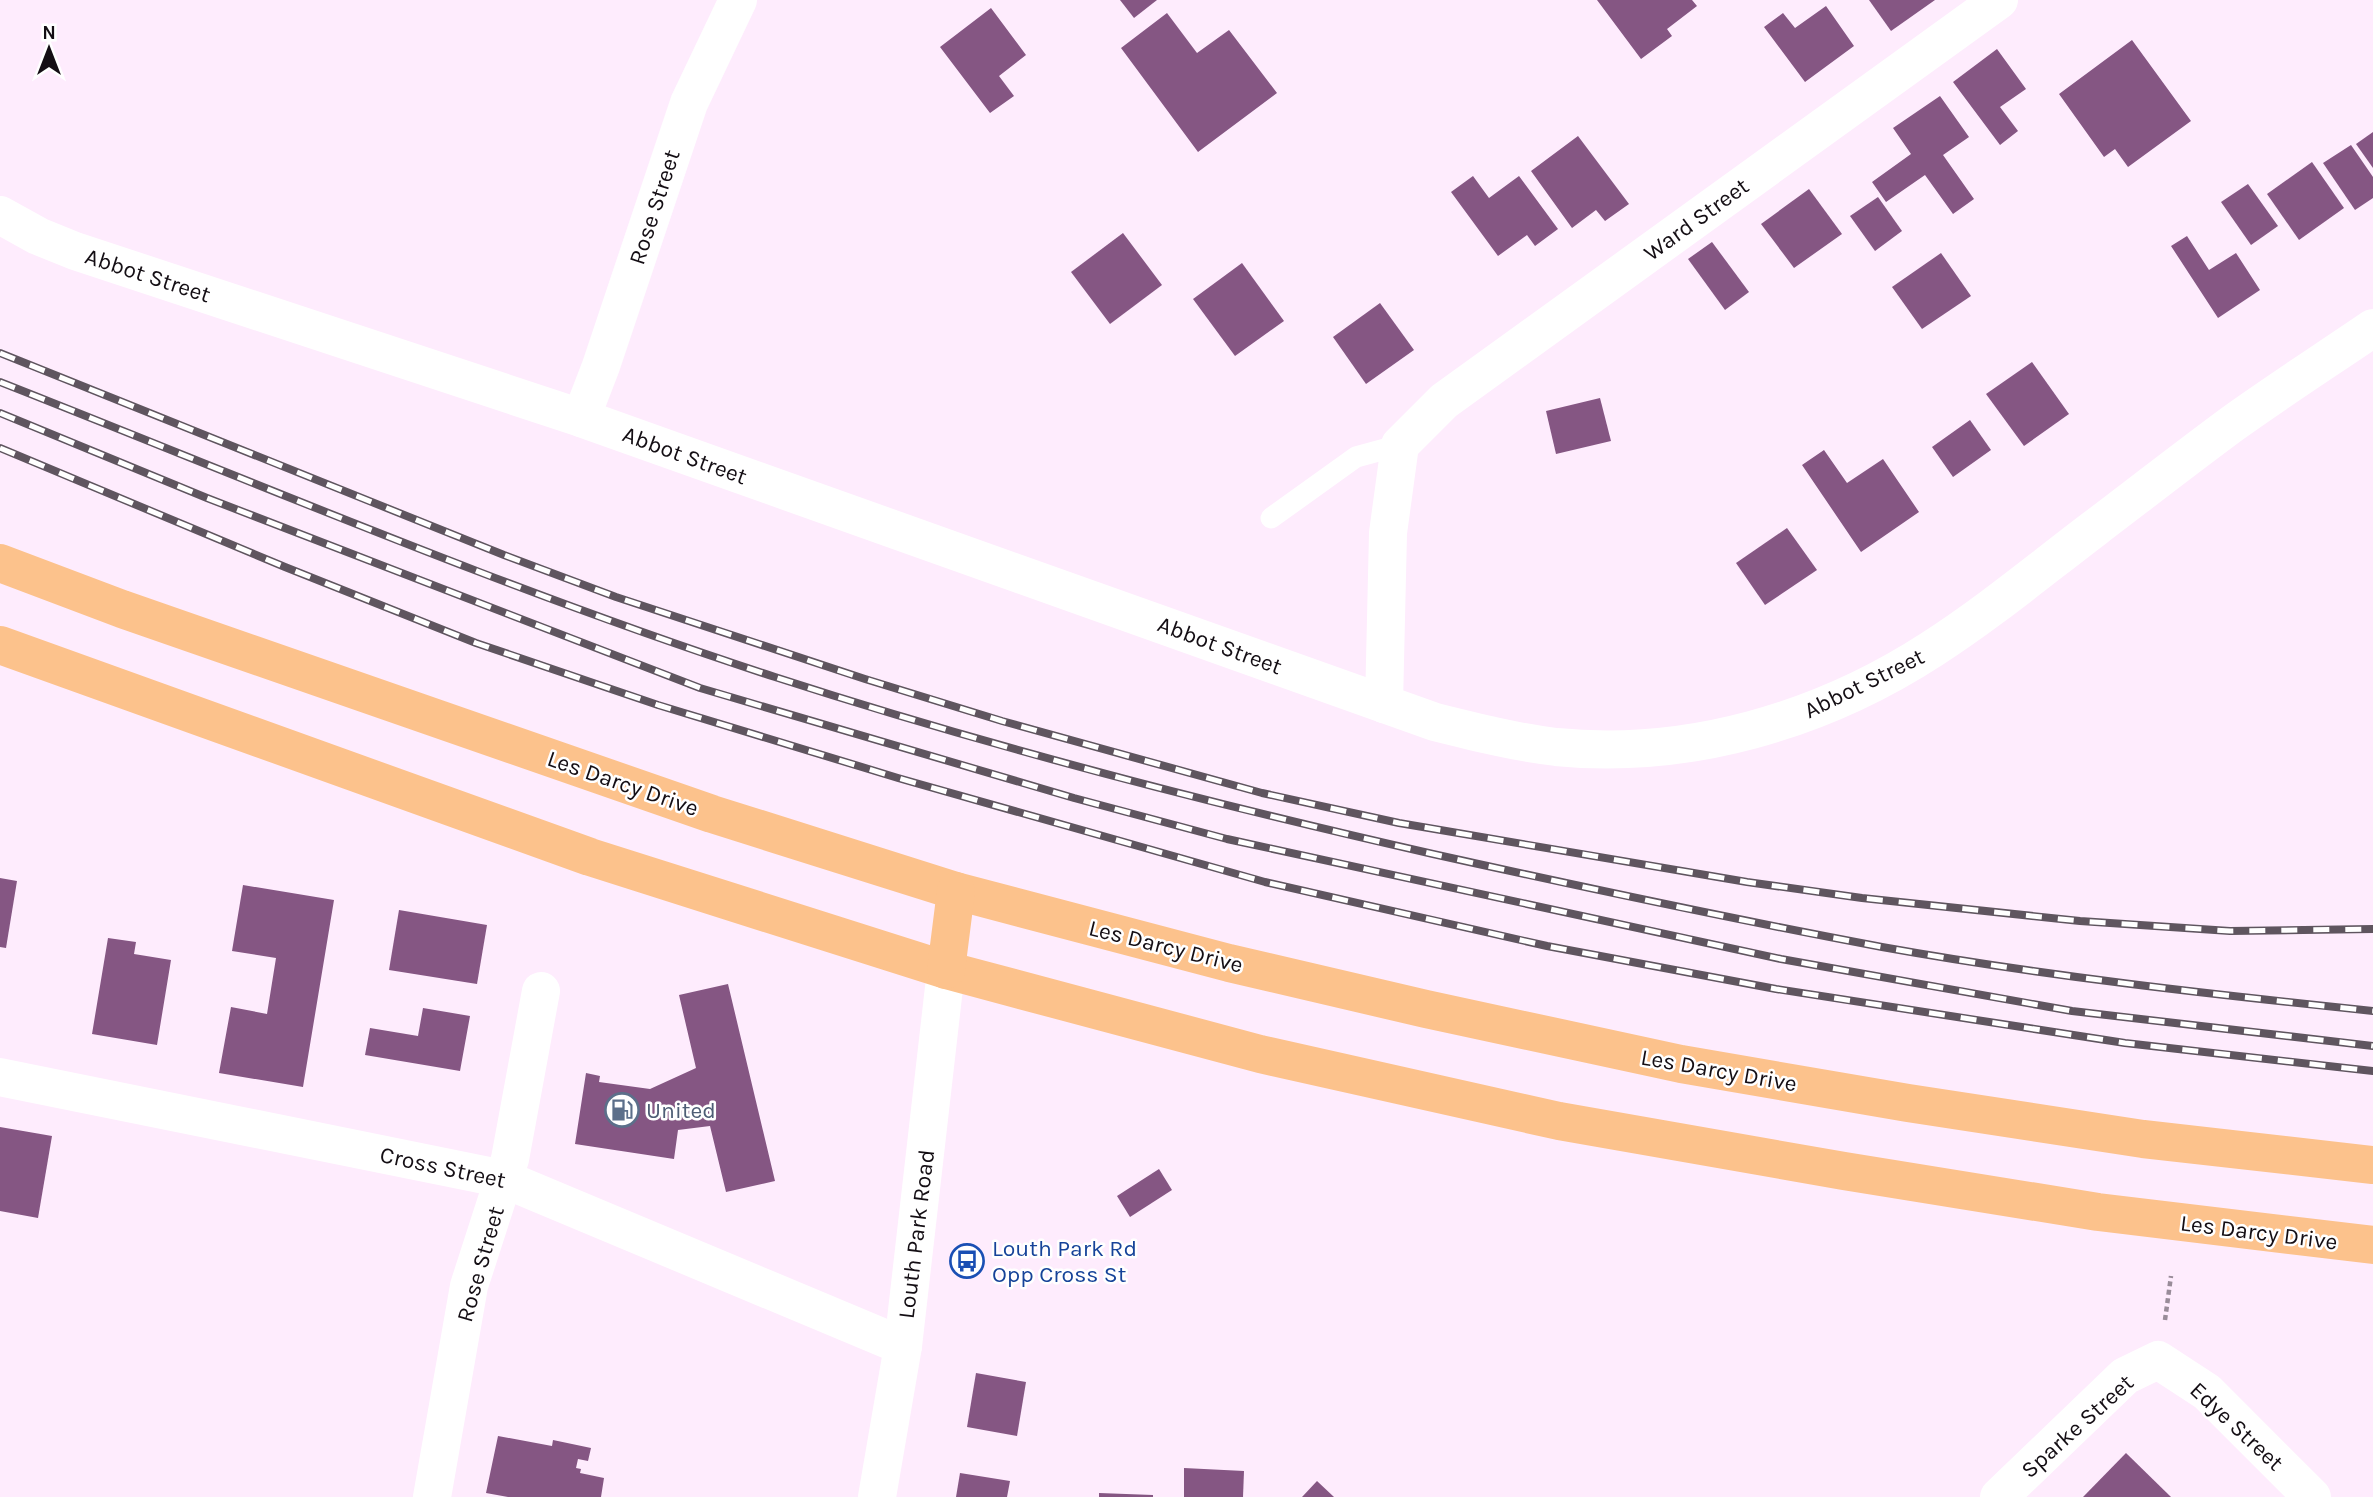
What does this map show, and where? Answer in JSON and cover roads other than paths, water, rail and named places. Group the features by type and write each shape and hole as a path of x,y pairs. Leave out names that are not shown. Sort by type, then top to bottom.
{"highway":[{"name":"Les Darcy Drive","path":"0,563 122,609 712,814 956,891 1229,962 1399,1003 1681,1064 2143,1139 2373,1165"},
{"name":"Les Darcy Drive","path":"0,645 590,857 946,970 1260,1054 1559,1121 1844,1171 2098,1212 2373,1245"},
{"path":"946,970 956,891"}],"street":[{"name":"Rose Street","path":"581,418 689,103 738,0"},
{"name":"Ward Street","path":"1400,444 1444,401 1999,0"},
{"name":"Abbot Street","path":"0,215 38,236 75,251 581,418 1435,722 1495,737 1555,747 1617,749 1685,744 1751,731 1816,710 1872,683 1932,649 2233,423 2373,328"},
{"path":"1384,704 1388,533 1400,444"},
{"name":"Louth Park Road","path":"877,1497 902,1346 946,970"},
{"name":"Rose Street","path":"432,1497 469,1286 510,1159 541,991"},
{"name":"Cross Street","path":"0,1077 504,1179 902,1346"},
{"name":"Sparke Street","path":"1999,1497 2124,1376 2158,1360"},
{"name":"Edye Street","path":"2158,1360 2207,1392 2312,1497"}],"lane":[{"name":"Ward Street","path":"1271,518 1356,457 1400,444"}],"railway":[{"path":"0,353 504,555 616,597 1002,721 1262,793 1399,823 1747,882 1862,898 2080,921 2230,931 2373,929"},
{"path":"0,382 482,573 677,644 856,703 1102,773 1433,854 1882,947 2065,976 2373,1011"},
{"path":"0,413 207,498 700,688 1074,798 1227,839 1781,959 2072,1011 2373,1046"},
{"path":"0,448 476,643 658,705 898,778 1265,882 1547,946 1776,989 2125,1043 2373,1071"}],"place":[{"name":"United","path":"622,1110"},
{"name":"Louth Park Rd Opp Cross St","path":"967,1261"}]}
